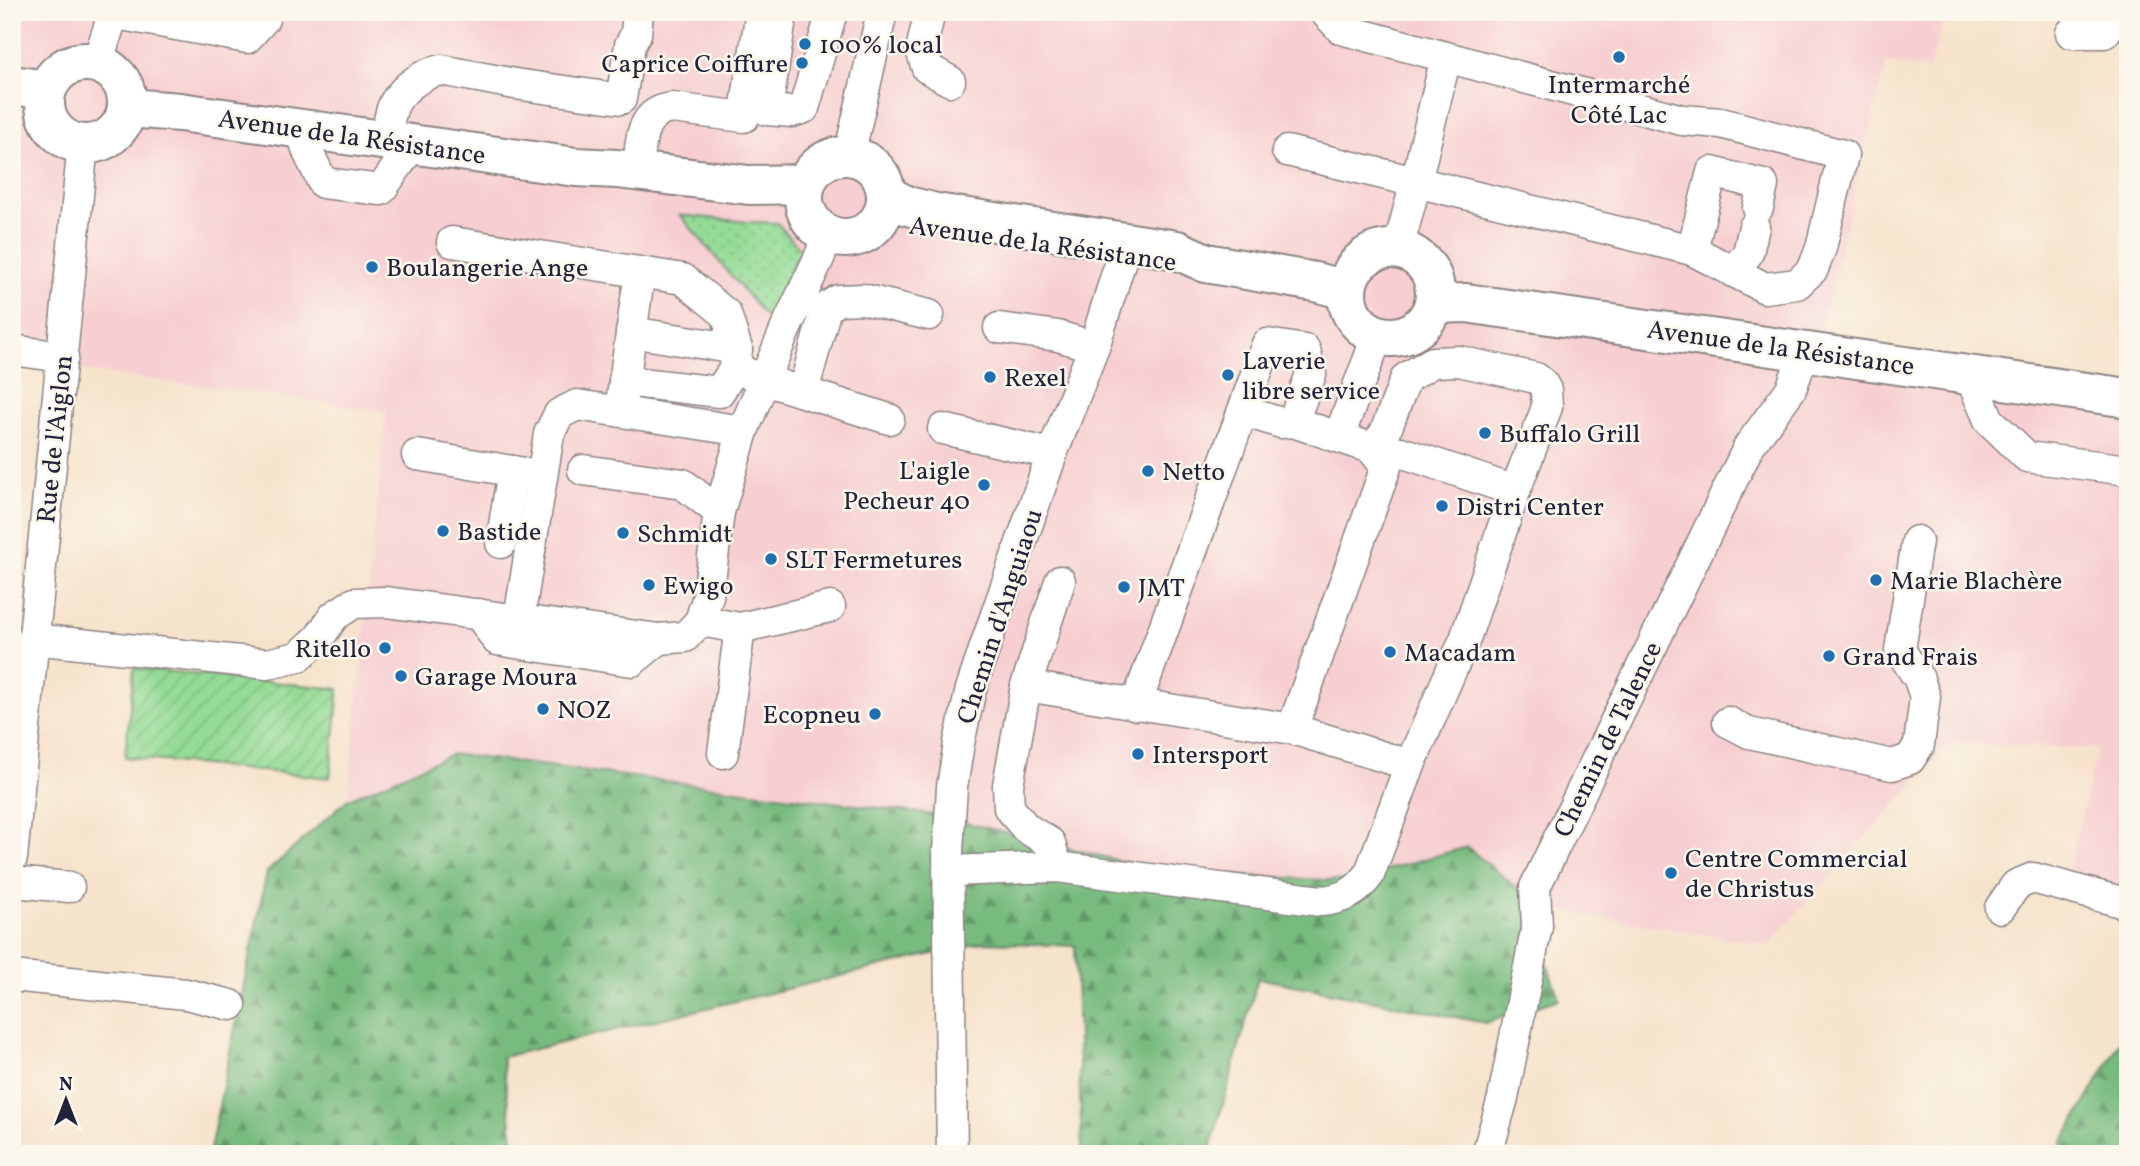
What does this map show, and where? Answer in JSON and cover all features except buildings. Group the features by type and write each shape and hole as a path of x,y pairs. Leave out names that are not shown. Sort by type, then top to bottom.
{"main road":[{"path":"81,62 97,63 111,69 121,80 127,94 127,108 123,120 117,131 95,143 71,141 60,135 52,126 45,102 29,88 54,76 66,66 81,62"},
{"name":"Avenue de la Résistance","path":"127,108 180,112 576,167 748,185 813,208"},
{"path":"835,157 861,159 879,173 884,184 884,206 874,226 864,233 840,238 813,208 813,172 835,157"},
{"name":"Avenue de la Résistance","path":"576,167 594,177 656,192 813,208"},
{"name":"Avenue de la Résistance","path":"884,206 903,224 923,228 1121,260 1178,266 1206,263"},
{"name":"Avenue de la Résistance","path":"884,206 908,206 936,213 1177,250 1206,263 1346,290"},
{"path":"1398,249 1420,259 1428,268 1435,291 1434,304 1423,323 1415,330 1394,337 1378,335 1356,320 1350,310 1346,290 1349,278 1363,258 1374,252 1398,249"},
{"name":"Avenue de la Résistance","path":"1434,304 1466,303 2128,398"}],"street":[{"path":"97,63 111,13 247,38 264,19 265,12"},
{"path":"301,129 308,152 323,183 381,190 399,143 390,116 396,101 414,82 430,72 441,70 621,99 630,45 636,34 638,12"},
{"path":"638,172 644,128 650,117 661,110 672,108 744,117 761,12"},
{"path":"782,12 767,110 792,112 804,108 832,12"},
{"path":"849,156 882,12"},
{"path":"930,12 921,50 927,68 950,81"},
{"path":"1305,151 1365,164 1416,182 1455,186 1594,219 1692,250 1765,288 1797,284 1813,269 1821,248 1843,155 1721,123 1682,120 1341,29 1325,12"},
{"path":"2071,33 2104,33 2121,12"},
{"path":"1398,249 1446,57"},
{"name":"Rue de l'Aiglon","path":"12,858 83,144"},
{"path":"1692,250 1712,172 1763,185 1748,253 1733,272"},
{"path":"33,639 267,664 298,657 318,639 334,616 354,603 386,602 659,639 685,637 700,621 708,596 719,512 743,430 820,256 813,208"},
{"path":"452,242 683,279 726,314 736,359 719,392 622,396 577,405 559,414 549,434 519,619"},
{"name":"Chemin d'Anguiaou","path":"952,1154 948,871 952,787 959,743 971,689 1052,454 1094,347 1121,260"},
{"path":"622,396 640,272"},
{"path":"803,392 826,307 838,300 863,299 929,315"},
{"path":"999,328 1058,336 1094,347"},
{"path":"631,332 736,359 764,380 889,419"},
{"path":"1339,436 1378,335"},
{"path":"1136,705 1267,344 1305,350 1311,374 1293,422"},
{"path":"12,350 63,357"},
{"name":"Chemin de Talence","path":"1486,1154 1503,1098 1537,926 1535,887 1749,446 1791,389 1805,350"},
{"path":"948,871 1057,867 1321,901 1347,896 1361,886 1369,874 1410,765 1465,639 1515,491 1547,407 1546,390 1536,378 1459,361 1433,362 1406,378 1384,435 1371,448"},
{"path":"1969,374 1989,421 2027,457 2128,470"},
{"path":"622,396 743,430"},
{"path":"1243,411 1281,423 1293,422 1371,448 1401,452 1515,491"},
{"path":"943,429 1052,454"},
{"path":"1292,729 1386,467 1371,448"},
{"path":"417,455 542,476"},
{"path":"583,470 683,484 719,512"},
{"path":"501,543 513,471"},
{"path":"1728,722 1749,733 1892,765 1910,759 1919,745 1925,697 1919,679 1900,650 1917,541"},
{"path":"1057,867 1050,843 1026,828 1009,808 1008,785 1026,687 1060,581"},
{"path":"700,621 740,628 830,607"},
{"path":"479,614 497,640 632,661 659,639"},
{"path":"723,753 740,628"},
{"path":"1026,687 1292,729 1410,765"},
{"path":"2000,908 2016,884 2033,878 2128,904"},
{"path":"12,882 69,887"},
{"path":"12,976 186,994 231,1005"}],"shaded area":[{"path":"12,12 1946,12 1929,70 1886,62 1812,367 2128,418 2128,897 2067,878 2097,749 1951,743 1768,945 1527,905 1165,872 935,815 452,754 348,799 386,411 12,361"}],"green space":[{"path":"680,215 777,223 802,251 792,265 770,322"},
{"path":"134,668 339,689 330,778 125,757"},
{"path":"452,754 935,815 1165,872 1346,881 1467,847 1522,892 1559,999 1485,1023 1258,978 1209,1154 1082,1154 1075,946 983,942 502,1057 515,1154 209,1154 267,872 348,799"},
{"path":"2128,1028 2128,1154 2056,1154"}],"place":[{"name":"100% local","path":"805,44"},
{"name":"Intermarché Côté Lac","path":"1619,57"},
{"name":"Caprice Coiffure","path":"802,63"},
{"name":"Boulangerie Ange","path":"372,267"},
{"name":"Laverie libre service","path":"1228,375"},
{"name":"Rexel","path":"990,377"},
{"name":"Buffalo Grill","path":"1485,433"},
{"name":"Netto","path":"1148,471"},
{"name":"L'aigle Pecheur 40","path":"984,485"},
{"name":"Distri Center","path":"1442,506"},
{"name":"Bastide","path":"443,531"},
{"name":"Schmidt","path":"623,533"},
{"name":"SLT Fermetures","path":"771,559"},
{"name":"Marie Blachère","path":"1876,580"},
{"name":"Ewigo","path":"649,585"},
{"name":"JMT","path":"1124,587"},
{"name":"Ritello","path":"385,648"},
{"name":"Macadam","path":"1390,652"},
{"name":"Grand Frais","path":"1829,656"},
{"name":"Garage Moura","path":"401,676"},
{"name":"NOZ","path":"543,709"},
{"name":"Ecopneu","path":"875,714"},
{"name":"Intersport","path":"1138,754"},
{"name":"Centre Commercial de Christus","path":"1671,873"}]}
